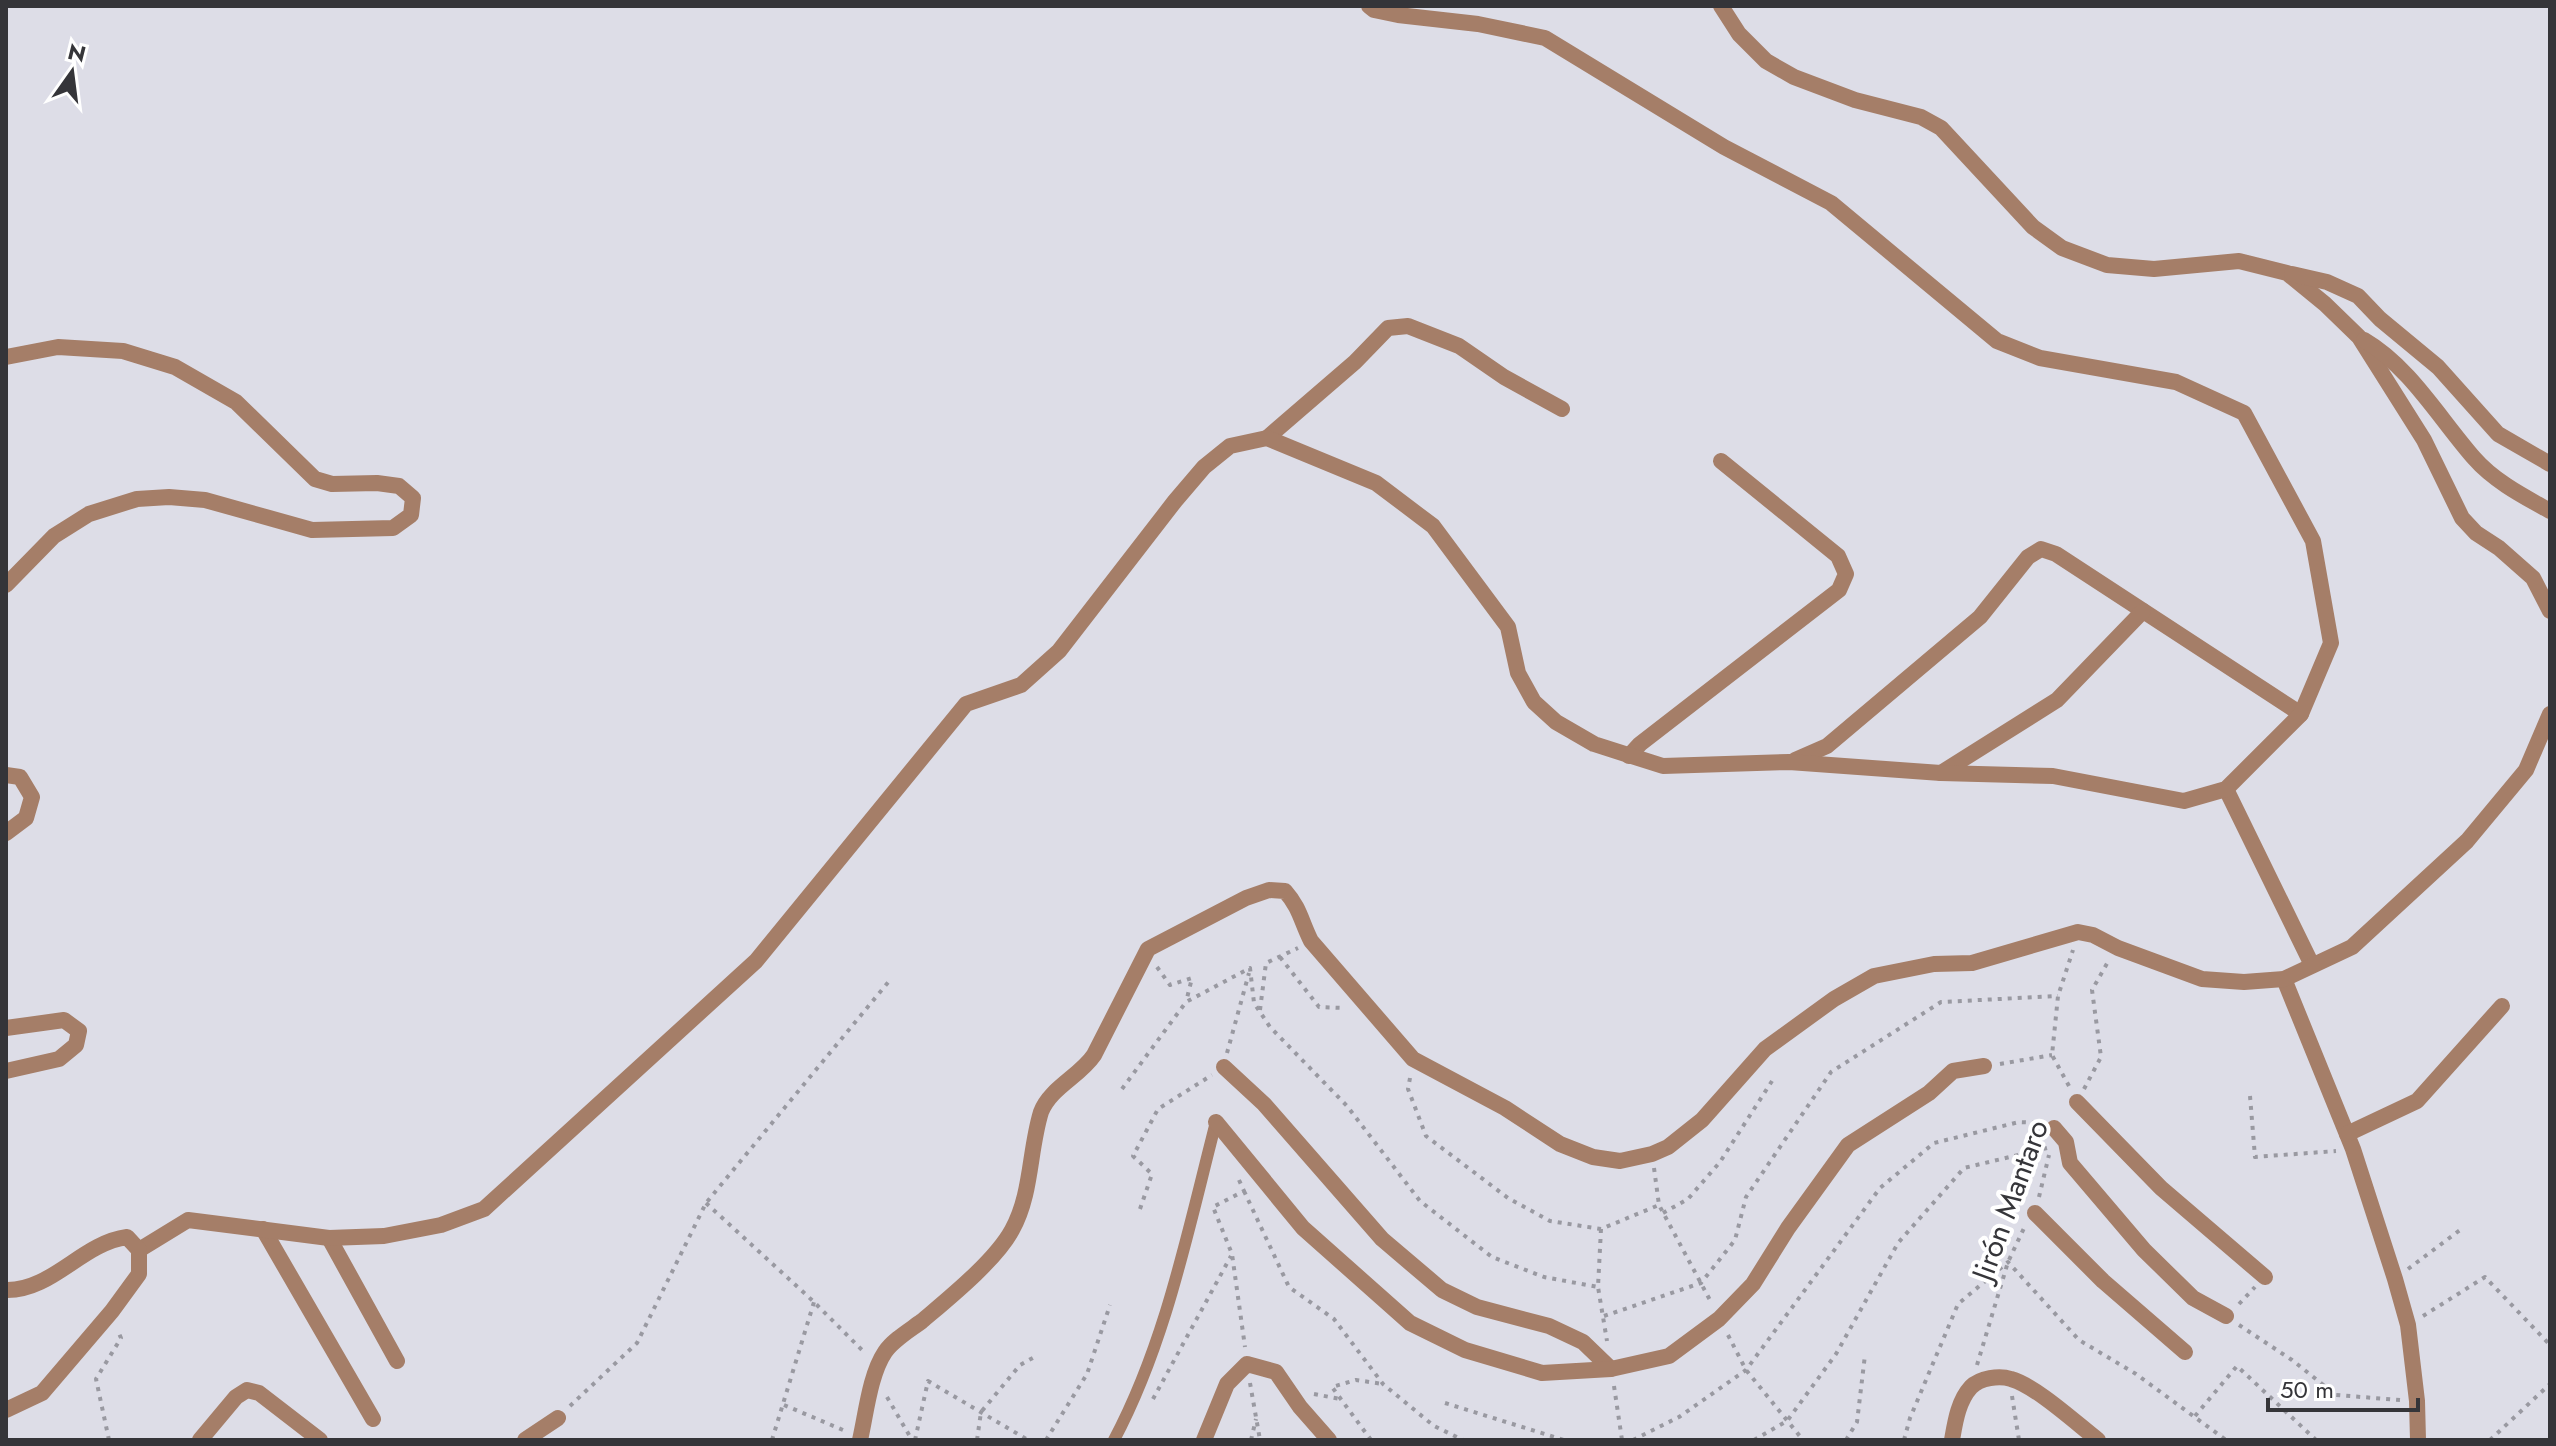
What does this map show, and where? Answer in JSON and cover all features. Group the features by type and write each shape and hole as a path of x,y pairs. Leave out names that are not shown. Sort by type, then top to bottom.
{"street":[{"path":"1267,438 1376,483 1433,526 1508,627 1518,673 1534,702 1556,722 1594,744 1663,766 1789,762 1941,773 2053,776 2184,801 2226,789 2301,714 2331,643 2313,541 2244,413 2176,382 2040,358 1997,341 1831,203 1724,147 1545,38 1478,24 1398,15 1369,6"},
{"path":"1721,6 1739,34 1766,61 1855,100 1921,117 1941,128 2033,227 2062,248 2107,265 2154,269 2239,261 2327,282 2358,296 2380,319 2438,367 2498,434 2550,464"},
{"path":"2287,273 2359,337 2424,440 2462,518 2476,533 2499,548 2533,578 2550,611"},
{"path":"139,1250 188,1220 329,1238 384,1236 427,1228 484,1209 756,961 966,704 1021,685 1059,651 1204,467 1230,446 1267,438 1355,362 1388,328 1408,326 1459,346 1504,377 1562,409"},
{"path":"2359,337 2376,347 2415,384 2475,460 2491,474 2550,511"},
{"path":"6,357 58,347 123,351 175,367 236,402 298,466 315,479 332,484 399,486 413,498 411,515 393,528 312,530 205,500 169,497 137,499 89,514 54,536 6,585"},
{"path":"1629,756 1640,744 1839,590 1846,574 1838,556 1721,461"},
{"path":"1789,762 1827,746 1980,617 2028,557 2041,549 2056,554 2301,714"},
{"path":"1941,773 2057,700 2143,611"},
{"path":"860,1439 877,1365 887,1349 946,1301 993,1255 1012,1231 1025,1199 1041,1113 1048,1099 1087,1066 1148,949 1246,898 1269,890 1285,891 1298,906 1302,924 1311,941 1413,1059 1505,1108 1560,1144 1593,1157 1620,1161 1636,1159 1668,1147 1702,1120 1765,1049 1834,999 1874,976 1934,964 1972,963 2078,932 2093,935 2118,948 2202,979 2244,982 2284,979 2352,947 2467,841 2526,770 2550,714"},
{"path":"6,775 20,777 32,797 26,818 6,833"},
{"path":"2226,789 2312,965"},
{"path":"2284,979 2350,1142 2395,1279 2408,1325 2418,1440"},
{"path":"2350,1142 2417,1101 2502,1006"},
{"path":"6,1028 64,1020 79,1031 76,1045 59,1059 6,1071"},
{"path":"1216,1122 1303,1228 1410,1323 1465,1350 1542,1373 1611,1369 1669,1356 1719,1319 1753,1284 1788,1228 1848,1145 1929,1093 1953,1071 1984,1066"},
{"path":"1224,1067 1264,1104 1382,1239 1442,1290 1477,1307 1549,1326 1583,1342 1611,1369"},
{"path":"2077,1102 2161,1188 2265,1277"},
{"path":"1114,1440 1146,1372 1192,1221 1216,1122"},
{"path":"2054,1128 2066,1142 2070,1163 2144,1250 2193,1298 2226,1316"},
{"path":"2035,1213 2103,1281 2185,1352"},
{"path":"263,1229 373,1419"},
{"path":"6,1290 37,1285 112,1239 127,1237 139,1250 139,1274 112,1311 42,1393 6,1410"},
{"path":"329,1238 397,1361"},
{"path":"1204,1440 1227,1384 1247,1364 1276,1372 1300,1407 1329,1440"},
{"path":"1952,1440 1961,1404 1971,1386 1985,1378 2010,1378 2029,1388 2098,1440"},
{"path":"200,1440 236,1397 247,1390 259,1393 320,1440"},
{"path":"525,1440 558,1418"}],"path":[{"path":"2077,1102 2052,1055 2058,996 2078,932"},
{"path":"1259,1011 1266,963 1311,941"},
{"name":"Jirón Mantaro","path":"2077,1102 2101,1057 2092,990 2094,982 2118,948"},
{"path":"1122,1089 1186,1002 1192,978 1170,985 1147,952"},
{"path":"1280,957 1319,1007 1368,1009"},
{"path":"1186,1002 1250,968"},
{"path":"1250,968 1254,1003 1270,1027 1347,1106 1420,1201 1492,1257 1544,1277 1598,1287"},
{"path":"1140,1209 1152,1174 1133,1156 1158,1109 1224,1067 1250,968"},
{"path":"558,1418 637,1343 706,1203 890,980"},
{"path":"1604,1316 1701,1283 1735,1240 1746,1197 1831,1072 1941,1002 2058,996"},
{"path":"1984,1066 2052,1055"},
{"path":"1413,1059 1408,1089 1426,1136 1508,1198 1550,1221 1601,1229 1659,1205"},
{"path":"1663,1213 1688,1199 1720,1162 1772,1081"},
{"path":"2250,1096 2255,1157 2350,1142"},
{"path":"1633,1440 1679,1417 1746,1370 1880,1188 1934,1143 2019,1122 2035,1122 2054,1128"},
{"name":"Jirón Mantaro","path":"1754,1440 1787,1421 1836,1354 1898,1243 1964,1168 2052,1147 2035,1213 2021,1232 2008,1262 1971,1386"},
{"path":"1238,1177 1289,1287 1334,1319 1383,1384 1434,1426 1463,1440"},
{"path":"1244,1191 1213,1207 1232,1254 1260,1438"},
{"path":"706,1203 814,1302 877,1365 878,1382 913,1440"},
{"path":"2395,1279 2464,1227"},
{"path":"1601,1229 1598,1287 1622,1440"},
{"path":"1152,1400 1232,1254"},
{"path":"1904,1440 1910,1418 1958,1304 2008,1262 2079,1340 2136,1374 2226,1440"},
{"path":"2265,1277 2226,1316 2292,1360 2336,1395 2417,1401"},
{"path":"2408,1325 2485,1277 2550,1345"},
{"path":"772,1440 814,1302"},
{"path":"1046,1440 1087,1374 1110,1305"},
{"path":"109,1440 96,1379 121,1338 112,1311"},
{"path":"977,1440 981,1412 1020,1365 1038,1355"},
{"path":"1846,1440 1857,1422 1865,1355"},
{"path":"2195,1416 2237,1366 2316,1440"},
{"path":"2010,1378 2019,1440"},
{"path":"1371,1440 1332,1387 1356,1380 1383,1384"},
{"path":"913,1440 928,1381 1028,1440"},
{"path":"2490,1440 2550,1384"},
{"path":"1445,1403 1564,1440"},
{"path":"784,1405 860,1439"},
{"path":"1251,1440 1256,1417"}]}
